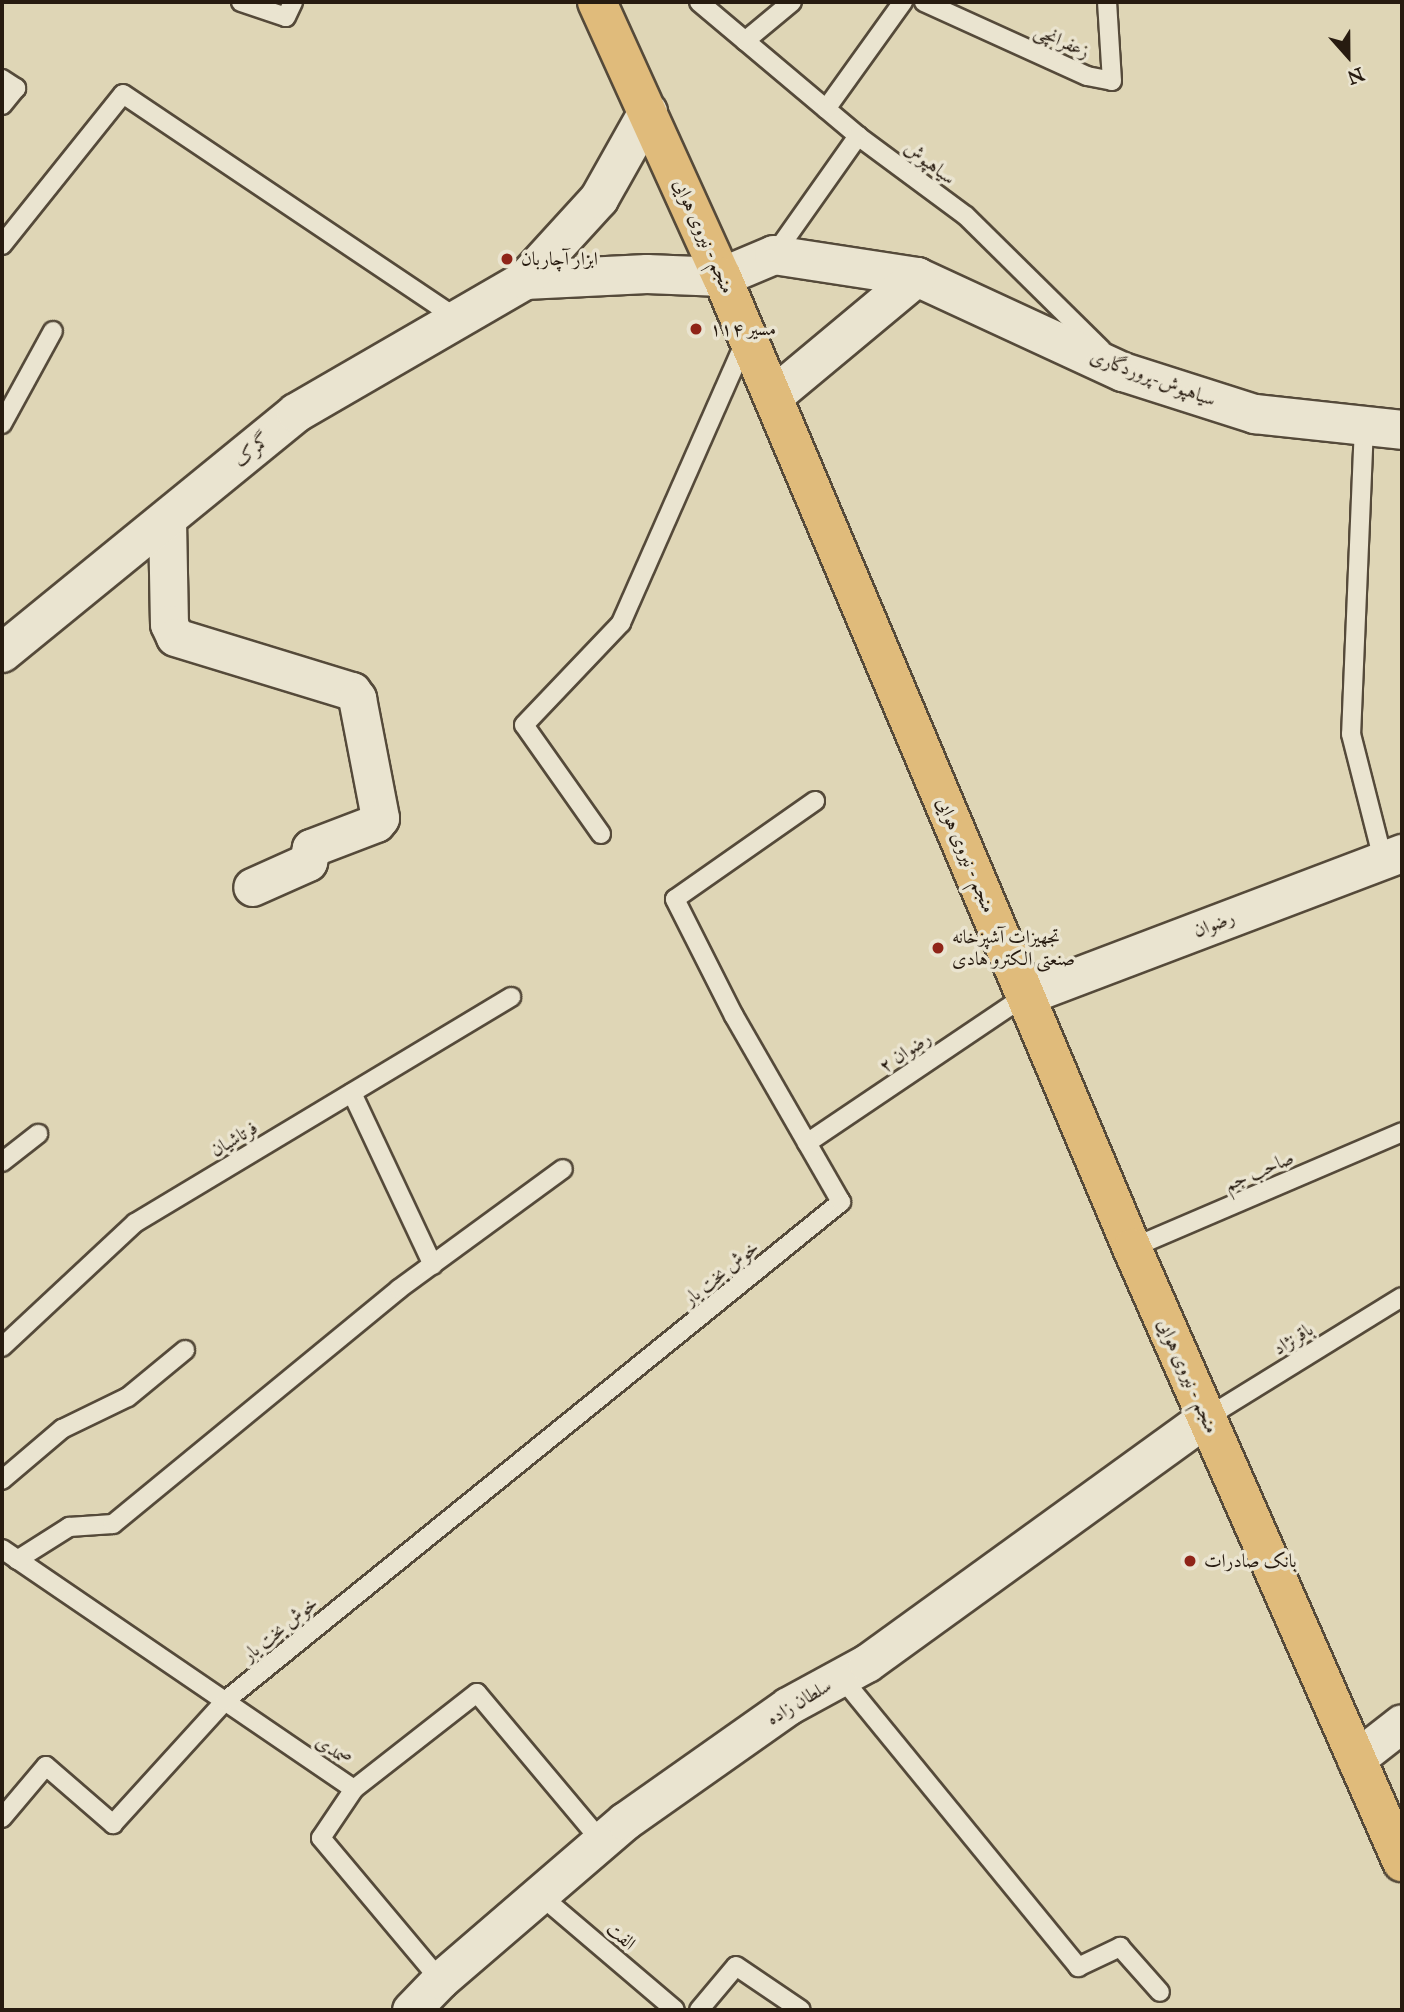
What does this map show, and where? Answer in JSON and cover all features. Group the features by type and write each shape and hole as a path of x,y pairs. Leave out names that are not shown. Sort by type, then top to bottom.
{"main road":[{"name":"منجم - نیروی هوایی","path":"597,2 723,277 1132,1248 1402,1862"}],"street":[{"name":"گمرک","path":"2,653 296,413 525,280 599,200 648,112"},
{"path":"723,277 774,255"},
{"name":"سیاهپوش-پروردگاری","path":"774,255 917,277 1123,372 1255,414 1402,430"},
{"name":"گمرک","path":"525,280 647,274 723,277"},
{"path":"774,396 917,277"},
{"path":"167,520 169,624 175,637 352,691 357,698 380,818 376,823 311,848 308,862 251,887"},
{"name":"رضوان","path":"1025,996 1393,856"},
{"name":"سلطان زاده","path":"423,2001 625,1821 788,1706 867,1663 1206,1418"},
{"path":"1356,1759 1402,1723"}],"lane":[{"path":"241,2 286,17 293,2"},
{"name":"سیاهپوش","path":"699,2 858,136 966,216 1123,372"},
{"path":"745,41 792,2"},
{"path":"826,109 903,2"},
{"name":"زعفرانچی","path":"924,2 1087,76 1112,81 1107,2"},
{"path":"2,79 16,88 2,105"},
{"path":"2,245 122,94 458,319"},
{"path":"774,255 858,136"},
{"path":"2,424 53,331"},
{"path":"601,834 524,725 621,623 747,337"},
{"path":"1364,426 1351,734 1393,856"},
{"name":"خوش بخت یار","path":"225,1701 841,1202 734,1016 675,899 815,801"},
{"name":"رضوان ۲","path":"807,1143 1025,996"},
{"name":"فرتاشیان","path":"2,1347 135,1223 511,997"},
{"path":"352,1093 433,1265"},
{"name":"صاحب جم","path":"1132,1248 1402,1132"},
{"path":"2,1162 38,1134"},
{"path":"17,1560 69,1527 113,1524 399,1289 563,1169"},
{"name":"باقرنژاد","path":"1206,1418 1402,1297"},
{"path":"2,1480 62,1429 128,1397 185,1350"},
{"name":"صمدی","path":"2,1549 354,1789 478,1693 601,1842"},
{"path":"841,1677 1078,1967 1120,1947 1160,1992"},
{"path":"2,1818 46,1766 113,1824 225,1701"},
{"path":"354,1789 321,1838 423,2001"},
{"name":"الفت","path":"540,1895 675,2010"},
{"path":"699,2010 736,1966 801,2010"}],"place":[{"name":"ابزار آچاربان","path":"507,259"},
{"name":"مسیر ۱۱۴","path":"696,329"},
{"name":"تجهیزات آشپزخانه صنعتی الکترو هادی","path":"938,948"},
{"name":"بانک صادرات","path":"1190,1561"}]}
